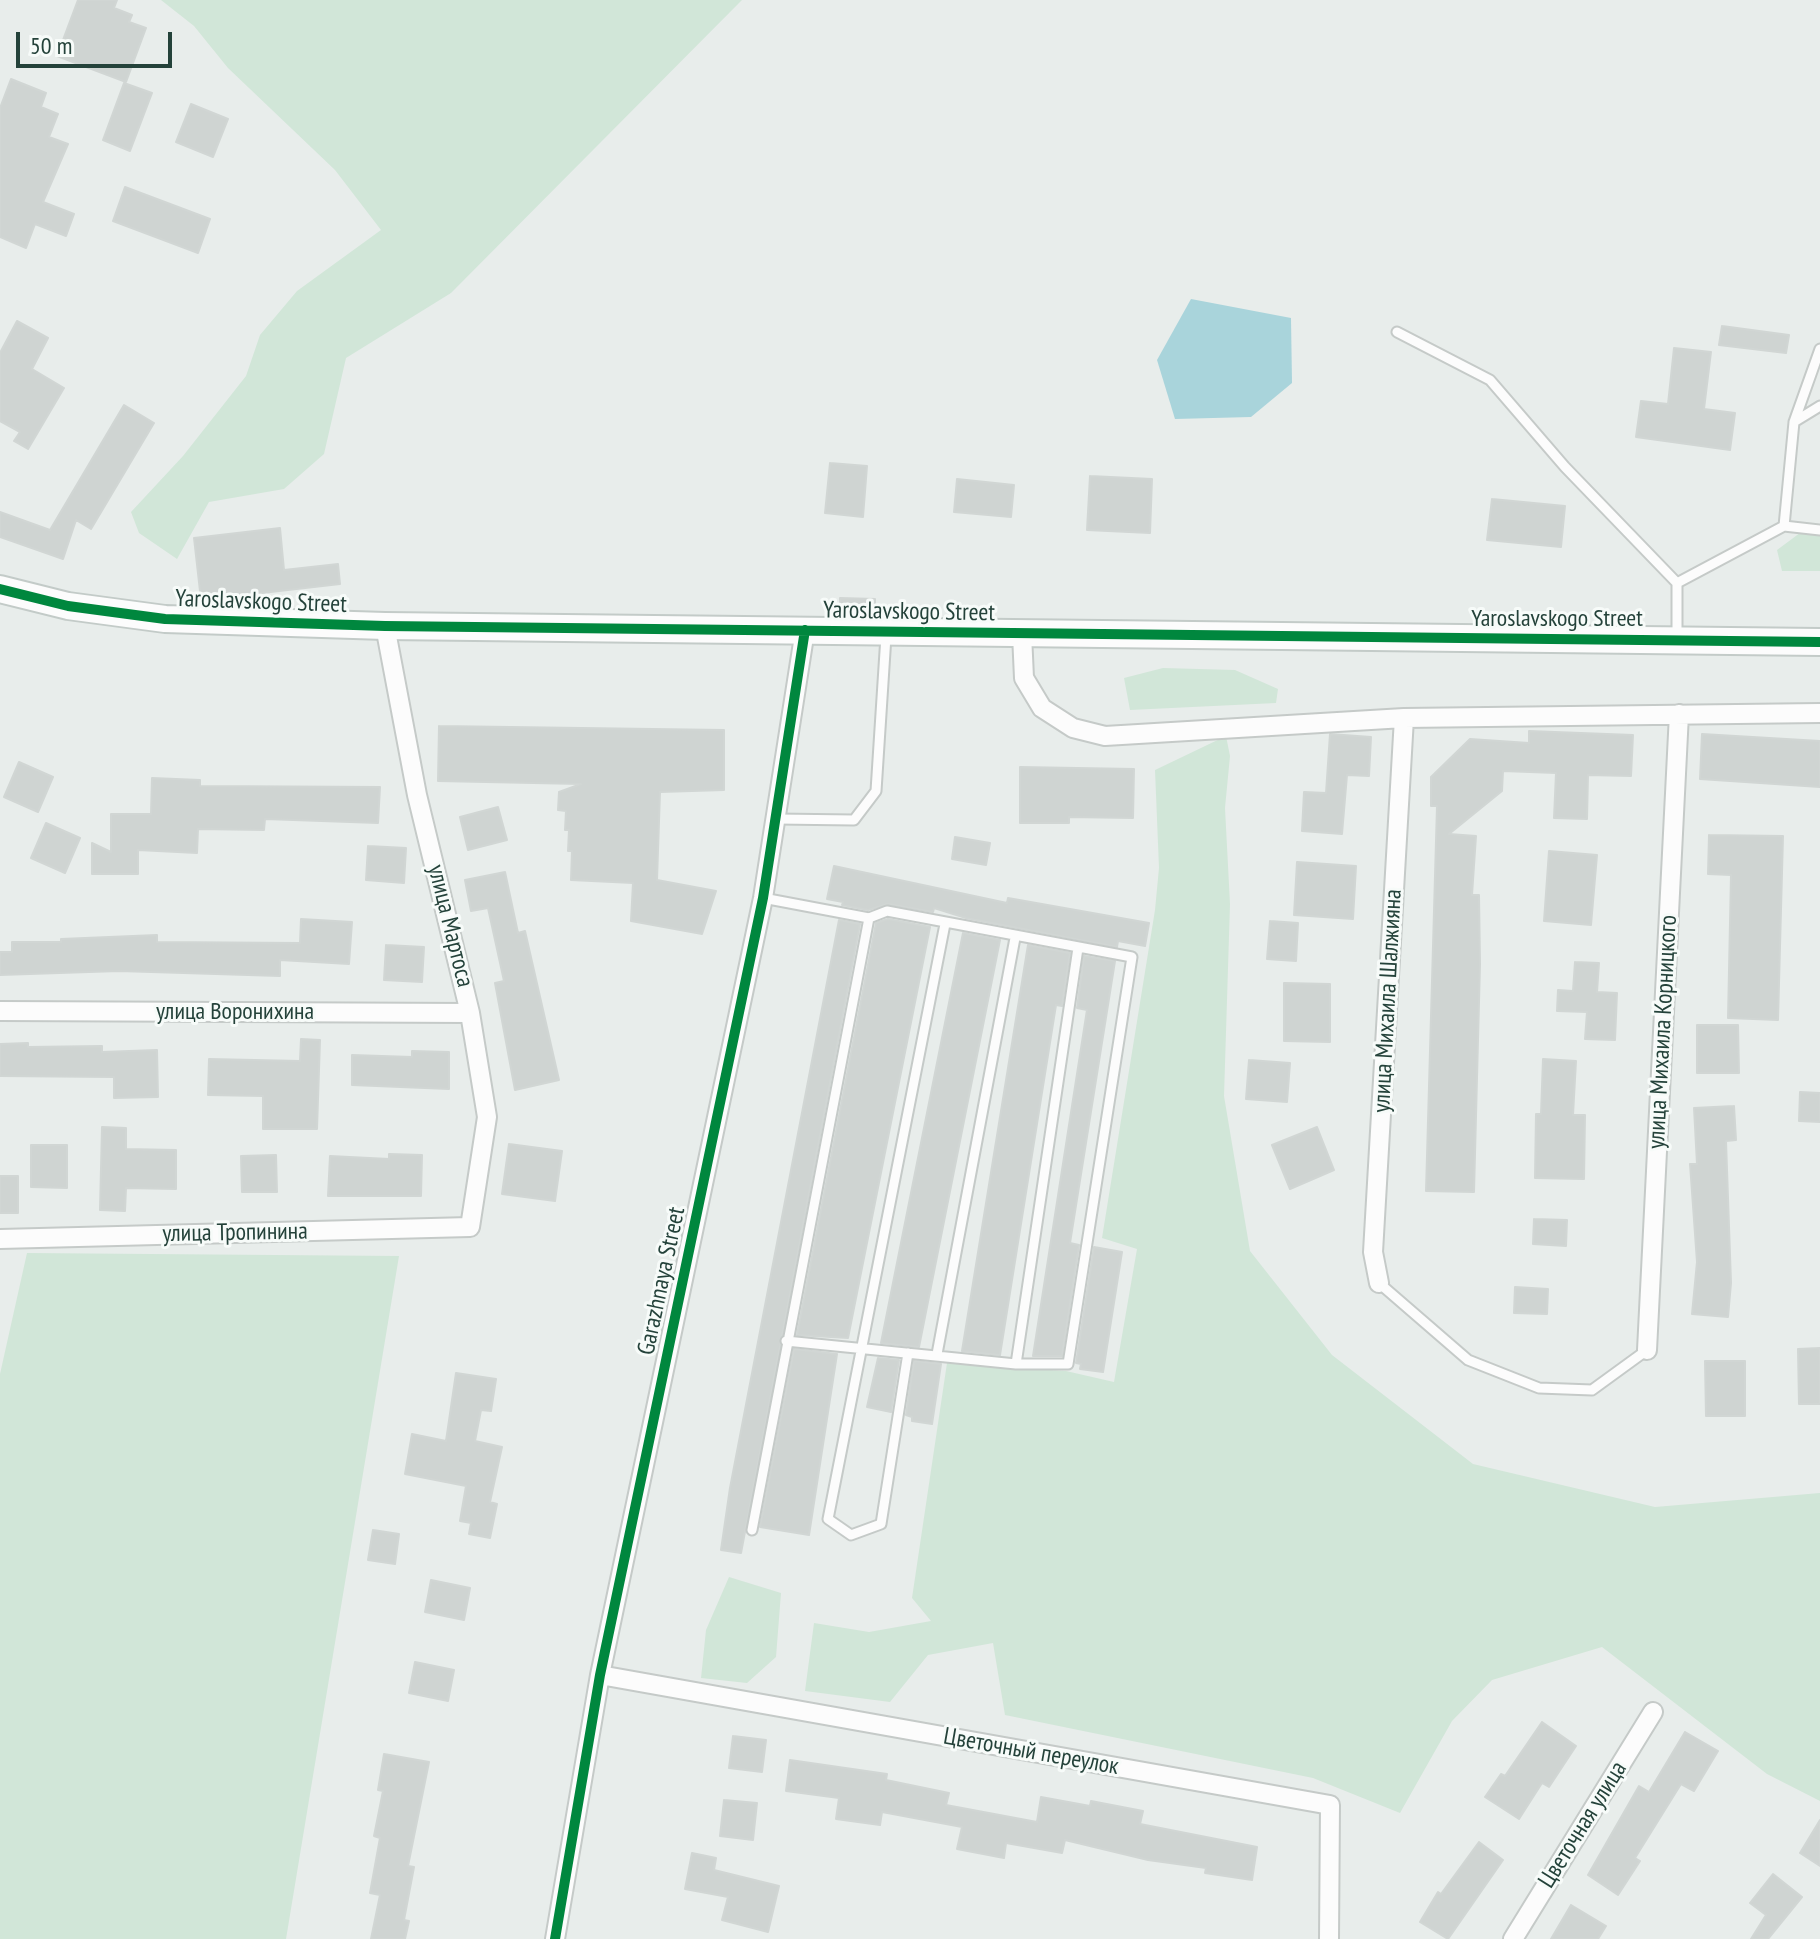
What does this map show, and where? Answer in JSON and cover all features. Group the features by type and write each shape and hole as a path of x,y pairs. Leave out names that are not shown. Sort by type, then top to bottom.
{"street":[{"name":"Yaroslavskogo Street","path":"0,589 68,606 165,619 385,626 1820,642"},
{"name":"улица Мартоса","path":"385,626 417,795 470,1013 487,1117 470,1227"},
{"name":"Garazhnaya Street","path":"555,1939 600,1675 763,898 805,630"},
{"path":"1022,634 1024,678 1042,708 1073,728 1105,736 1404,718 1820,713"},
{"name":"улица Михаила Корницкого","path":"1647,1350 1679,714"},
{"name":"улица Михаила Шалжияна","path":"1379,1283 1373,1252 1404,718"},
{"name":"улица Воронихина","path":"0,1011 470,1013"},
{"name":"улица Тропинина","path":"0,1239 470,1227"},
{"name":"Цветочный переулок","path":"600,1675 1330,1805 1329,1939"},
{"name":"Цветочная улица","path":"1513,1939 1653,1712"},
{"path":"561,1912 572,1939"}],"lane":[{"path":"1397,332 1490,380 1565,467 1677,583 1677,640"},
{"path":"1784,526 1794,422 1820,349"},
{"path":"1794,422 1820,406"},
{"path":"1677,583 1784,526 1820,530"},
{"path":"777,819 854,820 876,791 886,632"},
{"path":"763,898 869,918 887,911 1015,938 1132,957 1068,1364 1016,1364 786,1341"},
{"path":"752,1530 869,918"},
{"path":"908,1353 881,1524 851,1535 828,1519 945,924"},
{"path":"937,1354 1015,938"},
{"path":"1016,1364 1078,948"},
{"path":"1379,1283 1468,1360 1539,1388 1592,1390 1647,1350"}],"green space":[{"path":"161,0 742,0 451,293 346,358 324,454 284,489 209,502 177,559 139,533 131,512 183,456 246,376 260,335 297,291 381,230 335,170 228,68 194,26"},
{"path":"1820,526 1820,571 1782,571 1777,550 1808,527"},
{"path":"1163,668 1235,670 1278,689 1276,703 1130,710 1124,678"},
{"path":"1226,736 1230,756 1225,808 1230,904 1224,1096 1250,1251 1332,1355 1473,1464 1655,1507 1820,1493 1820,1801 1767,1774 1602,1647 1492,1680 1452,1721 1400,1813 1313,1778 1005,1715 993,1643 928,1655 890,1702 805,1691 814,1623 869,1632 931,1621 912,1598 947,1363 1066,1371 1114,1382 1137,1249 1102,1238 1155,910 1159,868 1155,770"},
{"path":"27,1253 399,1256 286,1939 0,1939 0,1374"},
{"path":"729,1577 781,1593 776,1657 747,1683 701,1678 706,1630"}],"water":[{"path":"1191,299 1291,318 1292,383 1251,417 1175,419 1157,360"}],"building":[{"path":"78,0 117,0 114,8 132,15 129,22 146,28 126,82 57,56"},
{"path":"11,79 46,93 41,107 58,114 49,137 68,144 43,202 74,214 66,236 35,224 26,248 0,237 0,108"},
{"path":"124,83 152,93 130,151 103,140"},
{"path":"191,104 228,119 213,157 176,142"},
{"path":"125,187 210,219 198,253 113,221"},
{"path":"17,321 48,338 32,369 64,388 28,449 14,441 20,432 0,421 0,353"},
{"path":"1722,326 1789,335 1786,353 1719,345"},
{"path":"1674,348 1711,352 1704,409 1735,413 1730,450 1636,437 1641,401 1668,404"},
{"path":"124,405 154,423 91,529 76,520 63,559 0,537 0,512 50,530"},
{"path":"830,463 867,466 863,517 825,513"},
{"path":"1090,476 1152,479 1150,533 1087,530"},
{"path":"957,479 1014,485 1011,517 954,512"},
{"path":"1492,499 1565,506 1561,547 1487,540"},
{"path":"280,528 284,570 338,564 340,584 201,600 194,538"},
{"path":"840,598 875,599 875,615 840,615"},
{"path":"439,726 724,730 724,790 660,792 657,880 716,891 702,934 631,921 633,883 571,880 572,851 568,851 566,811 558,810 559,792 581,784 438,781"},
{"path":"1529,731 1633,735 1631,776 1588,775 1587,819 1554,818 1556,773 1503,771 1502,791 1449,834 1476,836 1472,895 1479,895 1480,964 1474,1192 1426,1191 1437,806 1431,806 1431,777 1470,739 1529,743"},
{"path":"1330,734 1371,737 1369,776 1347,775 1342,834 1302,831 1304,792 1326,793"},
{"path":"1702,734 1820,741 1820,787 1700,779"},
{"path":"19,762 53,777 38,812 4,797"},
{"path":"1020,767 1134,769 1133,818 1069,817 1069,823 1020,823"},
{"path":"152,778 200,780 200,786 380,787 378,823 265,819 264,830 198,829 197,853 138,850 138,874 92,874 92,843 111,852 111,814 151,814"},
{"path":"498,807 507,840 468,850 460,817"},
{"path":"46,823 80,838 65,873 31,858"},
{"path":"1709,835 1783,836 1778,1020 1728,1018 1731,875 1708,874"},
{"path":"955,837 990,843 986,865 952,859"},
{"path":"368,846 406,848 404,883 366,880"},
{"path":"1549,851 1597,855 1591,925 1544,921"},
{"path":"1297,862 1356,866 1353,919 1294,915"},
{"path":"834,866 1007,903 1008,898 1149,923 1145,946 1118,941 1117,947 966,918 934,908 933,912 888,904 868,910 842,905 843,902 827,899"},
{"path":"505,872 518,933 525,931 559,1080 515,1090 495,983 504,981 488,908 471,911 465,880"},
{"path":"301,919 352,922 349,964 280,960 280,976 119,971 0,975 0,952 12,952 12,942 157,935 157,942 300,943"},
{"path":"888,919 930,927 848,1338 797,1335 876,923"},
{"path":"839,920 860,924 741,1553 721,1550 730,1488"},
{"path":"1270,921 1298,923 1296,961 1267,959"},
{"path":"963,933 1000,940 919,1347 881,1343"},
{"path":"386,945 424,947 422,982 384,980"},
{"path":"1028,945 1070,953 1062,1006 1056,1005 1000,1355 962,1351"},
{"path":"1084,956 1115,961 1070,1243 1079,1245 1062,1356 1033,1356 1087,1010 1077,1008"},
{"path":"1575,962 1599,963 1597,992 1617,993 1615,1040 1585,1039 1587,1012 1557,1011 1558,990 1573,991"},
{"path":"1284,983 1330,984 1330,1042 1284,1041"},
{"path":"1697,1025 1738,1025 1739,1073 1697,1073"},
{"path":"301,1039 320,1040 317,1129 263,1129 263,1096 208,1095 209,1059 300,1061"},
{"path":"28,1043 28,1047 102,1046 102,1052 157,1050 158,1097 114,1098 114,1077 0,1076 0,1044"},
{"path":"412,1051 449,1052 449,1089 352,1085 352,1055 412,1057"},
{"path":"1543,1059 1576,1061 1573,1115 1585,1115 1584,1179 1535,1178 1536,1114 1541,1114"},
{"path":"1249,1060 1290,1063 1287,1102 1246,1099"},
{"path":"1800,1092 1820,1093 1820,1122 1799,1121"},
{"path":"1734,1106 1736,1140 1726,1141 1731,1283 1728,1317 1692,1314 1697,1262 1690,1164 1697,1164 1694,1108"},
{"path":"102,1127 126,1128 126,1149 176,1150 176,1189 126,1188 125,1211 100,1210"},
{"path":"1317,1127 1334,1170 1290,1189 1272,1145"},
{"path":"509,1144 562,1151 555,1201 502,1194"},
{"path":"31,1145 67,1145 67,1188 31,1187"},
{"path":"389,1154 422,1155 421,1196 328,1196 330,1156 389,1159"},
{"path":"276,1155 277,1192 242,1192 241,1156"},
{"path":"0,1176 18,1176 18,1213 0,1213"},
{"path":"1534,1219 1567,1220 1566,1246 1533,1244"},
{"path":"1094,1247 1122,1252 1103,1372 1080,1369 1081,1364 1076,1363"},
{"path":"1515,1287 1548,1289 1547,1314 1514,1313"},
{"path":"1820,1348 1820,1404 1799,1404 1798,1349"},
{"path":"794,1349 837,1354 809,1535 760,1527"},
{"path":"878,1358 899,1360 891,1412 867,1407"},
{"path":"914,1361 941,1364 932,1424 912,1421 912,1417 906,1415"},
{"path":"1705,1361 1745,1361 1745,1416 1706,1416"},
{"path":"456,1373 496,1379 491,1411 481,1410 475,1441 502,1447 490,1502 497,1504 490,1538 469,1534 471,1523 460,1521 466,1486 405,1474 412,1434 446,1441"},
{"path":"373,1530 399,1534 395,1564 368,1560"},
{"path":"431,1580 470,1588 464,1620 425,1612"},
{"path":"415,1662 454,1670 448,1701 409,1693"},
{"path":"1542,1722 1576,1746 1549,1787 1542,1783 1519,1819 1485,1797 1501,1774 1505,1776"},
{"path":"1685,1732 1718,1751 1694,1791 1681,1784 1635,1858 1640,1861 1618,1895 1588,1875 1639,1786 1649,1792"},
{"path":"733,1736 766,1740 762,1772 729,1768"},
{"path":"384,1754 429,1762 408,1866 414,1867 404,1920 409,1921 405,1939 371,1939 380,1895 370,1893 380,1838 374,1836 383,1791 378,1790"},
{"path":"790,1760 887,1774 886,1780 949,1793 946,1805 1037,1822 1041,1797 1090,1806 1091,1801 1143,1811 1140,1824 1257,1847 1252,1880 1205,1873 1206,1868 1148,1860 1065,1840 1062,1853 1006,1843 1004,1858 957,1849 962,1827 882,1812 880,1825 836,1819 839,1798 786,1791"},
{"path":"724,1800 757,1803 753,1840 720,1836"},
{"path":"1820,1820 1820,1866 1800,1853"},
{"path":"1479,1842 1503,1860 1448,1939 1420,1922 1438,1892 1441,1894"},
{"path":"692,1853 716,1858 714,1870 779,1886 768,1932 722,1920 728,1897 685,1889"},
{"path":"1773,1874 1802,1897 1768,1939 1751,1939 1766,1915 1750,1903"},
{"path":"1571,1905 1606,1926 1598,1939 1551,1939"}],"cycle path":[{"path":"0,589 68,606 165,619 385,626 1820,642"},
{"path":"555,1939 600,1675 763,898 805,630"}]}
